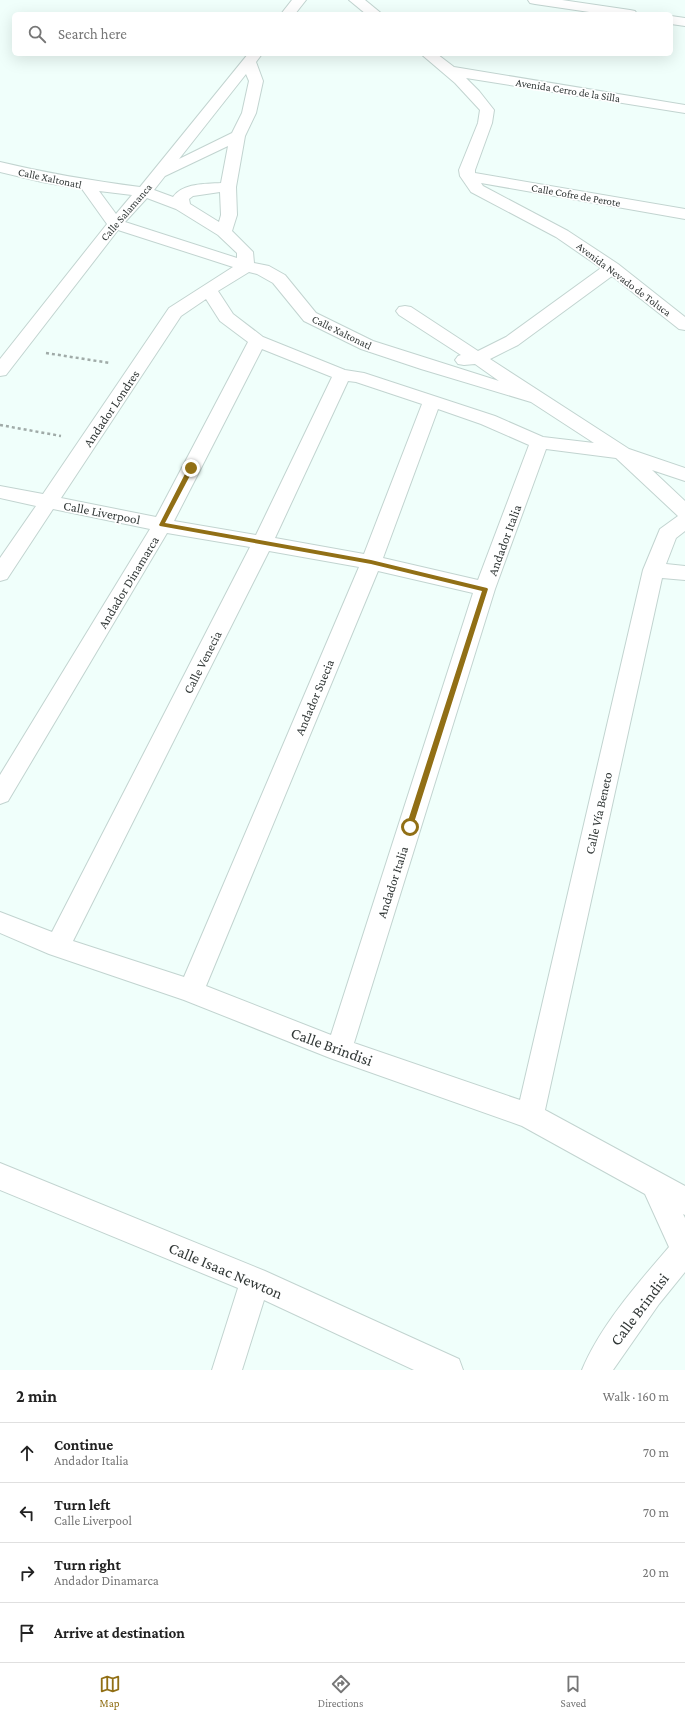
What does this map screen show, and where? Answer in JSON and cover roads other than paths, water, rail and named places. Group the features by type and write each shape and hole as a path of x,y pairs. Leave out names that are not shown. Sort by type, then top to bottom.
{"street":[{"path":"290,12 299,0"},
{"path":"356,0 372,12"},
{"path":"535,0 616,12"},
{"path":"673,20 685,22"},
{"path":"431,56 452,71 477,96 487,110 485,123 467,170 468,176"},
{"path":"224,232 229,215 228,187 238,136 249,112 256,82 252,58"},
{"name":"Calle Salamanca","path":"0,371 115,224 159,174 252,58"},
{"name":"Avenida Cerro de la Silla","path":"452,71 685,109"},
{"path":"159,174 238,136"},
{"name":"Calle Xaltonatl","path":"0,167 42,177 87,185 144,192 182,206 224,232 245,252 246,266 263,270 279,279 310,317 367,345 427,365 538,398"},
{"name":"Calle Cofre de Perote","path":"468,176 685,214"},
{"name":"Avenida Nevado de Toluca","path":"468,176 477,189 562,234 612,268 685,325"},
{"path":"87,185 115,224 246,266"},
{"path":"182,206 181,198 187,193 228,187"},
{"name":"Andador Londres","path":"0,574 175,312 246,266"},
{"path":"350,376 476,359 512,341 612,268"},
{"name":"Calle Xaltonatl","path":"209,290 226,317 257,342 350,376 488,420 539,442 622,454 685,475"},
{"name":"Calle Xaltonatl","path":"405,311 622,454 685,512"},
{"name":"Andador Dinamarca","path":"0,795 162,525 257,342"},
{"name":"Calle Venecia","path":"58,946 262,544 350,376"},
{"name":"Andador Suecia","path":"191,991 371,562 432,401"},
{"name":"Andador Italia","path":"339,1050 485,589 539,442"},
{"name":"Calle Liverpool","path":"0,492 262,544 371,562 485,589"},
{"name":"Calle Vía Beneto","path":"530,1116 653,570 667,534 685,521"},
{"path":"653,570 685,572"},
{"name":"Calle Brindisi","path":"0,922 58,946 191,991 339,1050 530,1116 685,1201"},
{"name":"Calle Isaac Newton","path":"0,1176 255,1281 448,1370"},
{"name":"Calle Brindisi","path":"597,1370 604,1356 648,1294 685,1250 656,1186"},
{"path":"227,1370 255,1281"}]}
